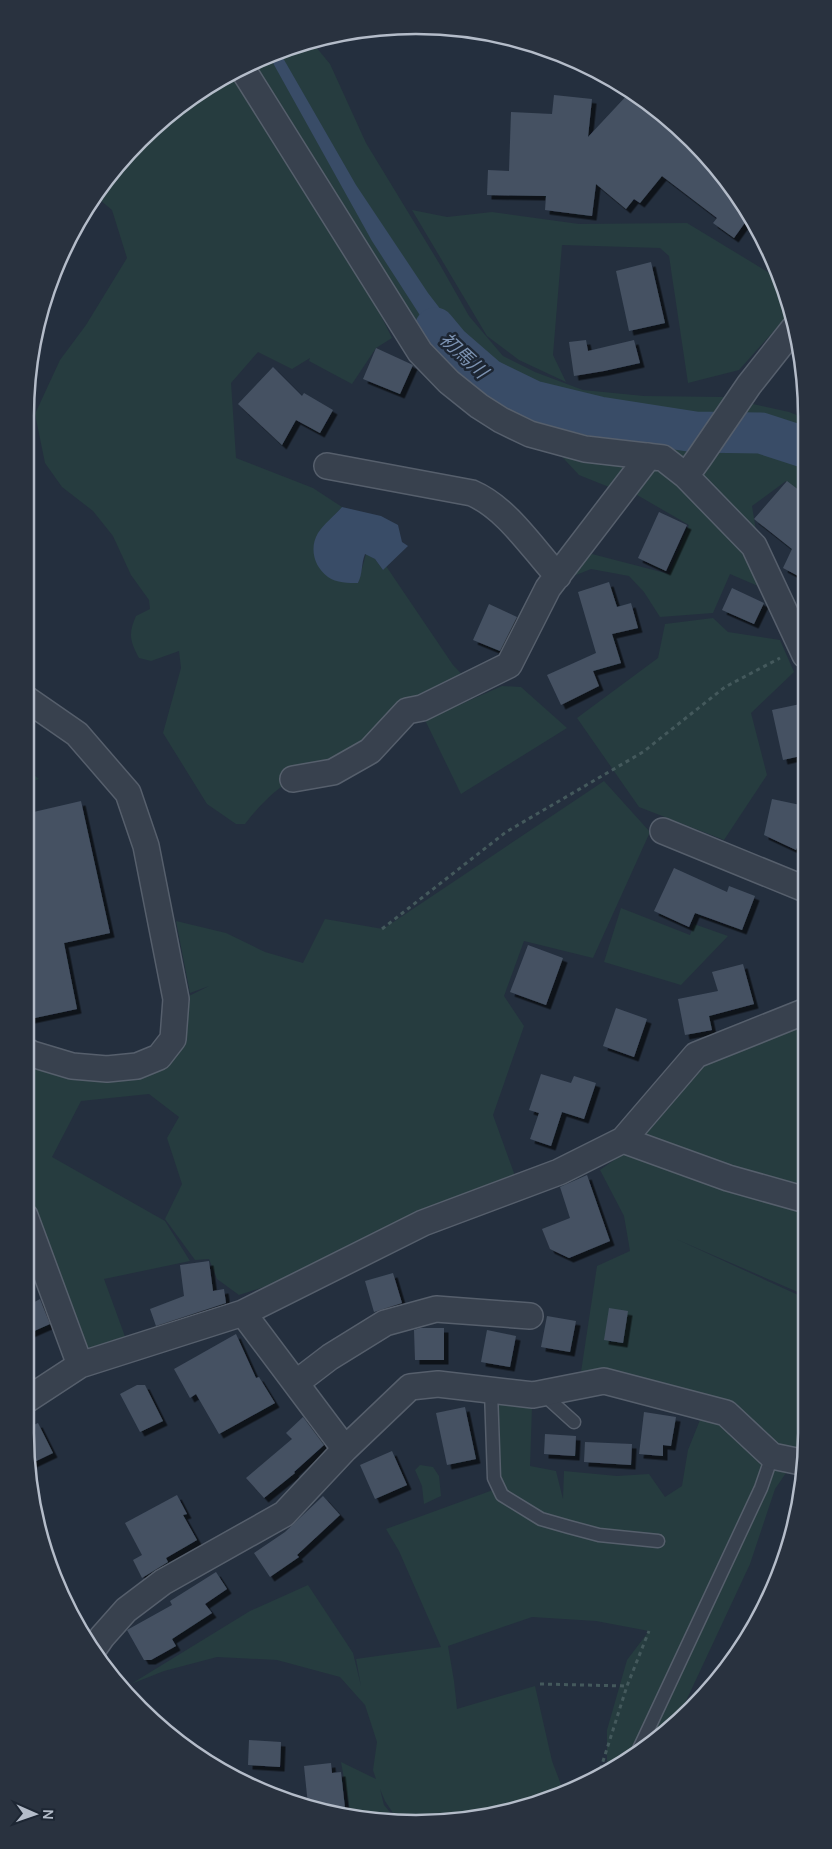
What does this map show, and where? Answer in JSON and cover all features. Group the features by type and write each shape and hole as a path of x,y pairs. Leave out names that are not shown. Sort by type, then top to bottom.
{"street":[{"path":"246,74 399,320 420,352 433,367 479,406 501,420 530,434 586,448 663,458 691,469 754,546 798,640"},
{"path":"691,469 749,385 789,334"},
{"path":"293,779 333,772 370,751 407,711 422,708 509,665 548,588 649,456"},
{"path":"327,466 472,493 481,497 502,512 558,576"},
{"path":"34,704 78,734 128,793 146,846 176,999 172,1039 159,1057 137,1066 107,1069 72,1066 34,1055"},
{"path":"663,831 798,887"},
{"path":"34,1395 80,1365 243,1313 423,1223 559,1172 623,1140 696,1055 798,1015"},
{"path":"623,1140 728,1178 798,1198"},
{"path":"34,1240 80,1365"},
{"path":"296,1383 330,1357 384,1324 436,1309 530,1316"},
{"path":"243,1313 345,1449"},
{"path":"97,1644 126,1610 163,1582 284,1514 345,1449 410,1387 438,1384 533,1395 604,1381 726,1413 772,1456 797,1461"}],"lane":[{"path":"491,1391 494,1478 502,1495 541,1518 599,1536 658,1541"},
{"path":"543,1394 574,1422"},
{"path":"643,1740 760,1488 772,1456"}],"path":[{"path":"382,929 506,832 643,752 725,687 798,653"},
{"path":"601,1767 627,1686 650,1631"},
{"path":"540,1684 627,1686"}],"green space":[{"path":"316,47 330,64 366,143 469,316 503,356 535,372 583,390 644,396 722,397 798,416 798,494 788,486 786,481 752,506 761,561 747,551 758,586 730,574 713,613 660,617 644,592 629,576 591,569 566,579 592,554 669,574 689,525 625,488 619,491 579,475 552,446 433,356 249,72 293,54"},
{"path":"243,75 362,277 392,338 376,348 352,384 309,361 310,358 292,369 258,352 231,383 236,458 313,488 342,507 318,533 358,583 366,554 375,559 383,570 386,566 453,665 469,682 380,739 293,779 267,799 245,824 236,824 207,804 163,733 181,668 179,651 151,661 139,658 132,642 131,633 136,616 150,609 149,600 131,575 113,536 93,511 62,487 45,463 35,414 60,360 86,325 127,258 112,210 101,200 113,183 146,146 183,113"},
{"path":"412,210 447,217 492,212 579,224 687,223 770,274 785,318 739,370 688,383 669,256 660,248 562,245 553,355 566,382 519,360 487,336"},
{"path":"713,618 728,632 780,640 794,672 751,713 767,775 724,840 639,807 577,718 658,658 665,624"},
{"path":"502,686 521,687 567,728 461,794 425,720"},
{"path":"604,781 650,832 593,958 524,941 504,996 524,1026 493,1115 515,1176 356,1257 239,1295 217,1279 209,1259 195,1260 165,1219 182,1184 167,1138 179,1117 149,1094 81,1101 52,1157 165,1221 190,1261 104,1279 127,1342 81,1352 34,1224 34,1051 85,1074 173,1039 189,996 209,986 190,993 176,921 226,933 265,952 303,963 325,919 383,929"},
{"path":"621,908 690,935 694,924 728,936 681,985 604,962"},
{"path":"798,1018 798,1292 676,1239 798,1295 798,1433 795,1460 775,1489 750,1564 684,1705 649,1736 607,1764 607,1730 627,1660 649,1631 596,1621 532,1617 448,1646 457,1709 535,1686 552,1761 562,1786 539,1795 491,1808 466,1812 416,1815 394,1814 380,1789 384,1805 391,1814 349,1809 341,1762 376,1779 373,1770 377,1742 365,1705 340,1677 277,1660 217,1657 164,1671 131,1684 250,1611 308,1585 353,1653 361,1686 356,1659 441,1647 399,1551 386,1529 493,1490 495,1404 532,1406 530,1466 556,1471 563,1499 564,1471 617,1476 649,1474 665,1497 682,1486 688,1450 700,1420 701,1396 760,1428 734,1403 597,1369 581,1372 597,1266 630,1251 624,1216 600,1170 628,1150 697,1057"},
{"path":"420,1465 433,1467 439,1476 441,1496 424,1504 422,1486 415,1470"}],"water":[{"path":"283,58 356,185 428,293 478,358 470,378 434,337 372,241 272,62"},
{"path":"342,507 381,516 398,525 402,542 408,546 383,570 375,559 365,554 358,583 331,579 319,568 314,557 315,539 318,533"}],"building":[{"path":"554,95 592,99 588,137 626,97 649,113 686,146 719,183 745,222 734,238 713,223 717,218 662,176 640,203 634,199 626,209 596,184 592,216 545,210 546,196 487,195 488,170 509,171 511,112 552,114"},
{"path":"651,262 665,323 629,331 616,271"},
{"path":"586,340 588,351 634,340 640,363 574,376 569,342"},
{"path":"376,348 413,365 400,394 363,379"},
{"path":"273,367 302,396 304,393 333,410 320,433 296,420 282,445 238,404"},
{"path":"787,481 798,489 798,576 783,568 792,549 754,519"},
{"path":"659,512 687,525 666,571 638,558"},
{"path":"609,582 617,607 631,603 638,628 612,634 621,663 593,671 599,686 561,705 547,675 596,653 578,592"},
{"path":"732,588 764,603 754,624 722,610"},
{"path":"489,604 517,617 500,651 473,640"},
{"path":"798,704 798,757 783,760 772,710"},
{"path":"772,799 798,805 798,846 796,850 764,835"},
{"path":"81,801 110,933 64,943 77,1009 34,1018 34,812"},
{"path":"674,868 727,892 729,886 755,896 742,930 695,913 689,927 654,911"},
{"path":"528,945 563,958 546,1005 510,992"},
{"path":"743,964 754,1004 709,1016 712,1030 685,1035 678,999 718,991 712,972"},
{"path":"616,1008 647,1019 634,1057 603,1046"},
{"path":"541,1074 571,1083 574,1076 596,1083 584,1119 562,1112 551,1146 530,1139 539,1113 529,1110"},
{"path":"587,1175 610,1241 569,1258 550,1249 542,1229 570,1218 560,1187"},
{"path":"209,1261 213,1291 224,1289 226,1303 156,1326 150,1309 184,1296 180,1265"},
{"path":"393,1273 402,1303 374,1312 365,1281"},
{"path":"40,1299 50,1324 34,1331 34,1302"},
{"path":"609,1308 628,1311 623,1343 604,1340"},
{"path":"547,1316 576,1321 570,1352 541,1347"},
{"path":"420,1328 444,1328 444,1360 415,1360 414,1330"},
{"path":"487,1330 516,1336 510,1367 481,1362"},
{"path":"236,1334 256,1378 259,1377 275,1403 219,1434 196,1394 190,1398 174,1369"},
{"path":"137,1385 145,1385 163,1421 140,1432 120,1394"},
{"path":"465,1407 476,1459 447,1465 436,1413"},
{"path":"644,1412 676,1417 671,1446 663,1445 663,1456 639,1454"},
{"path":"303,1417 324,1445 295,1473 264,1498 246,1478 292,1439 286,1433"},
{"path":"38,1423 53,1453 35,1461 34,1433 34,1425"},
{"path":"545,1434 576,1436 575,1456 544,1454"},
{"path":"585,1442 632,1444 631,1465 584,1462"},
{"path":"392,1451 407,1485 375,1499 360,1465"},
{"path":"177,1495 187,1514 183,1515 197,1540 166,1558 168,1562 142,1578 133,1560 142,1555 125,1523"},
{"path":"323,1496 340,1515 297,1555 299,1557 270,1577 254,1553 285,1532"},
{"path":"216,1572 227,1589 205,1604 212,1613 172,1639 176,1646 151,1660 144,1660 127,1630 172,1605 170,1601"},
{"path":"249,1740 281,1742 280,1767 248,1765"},
{"path":"331,1763 332,1773 341,1772 345,1809 307,1799 304,1766"}],"waterway":[{"name":"初馬川","path":"435,328 450,346 488,379 533,401 599,417 695,432 761,433 798,445"}]}
